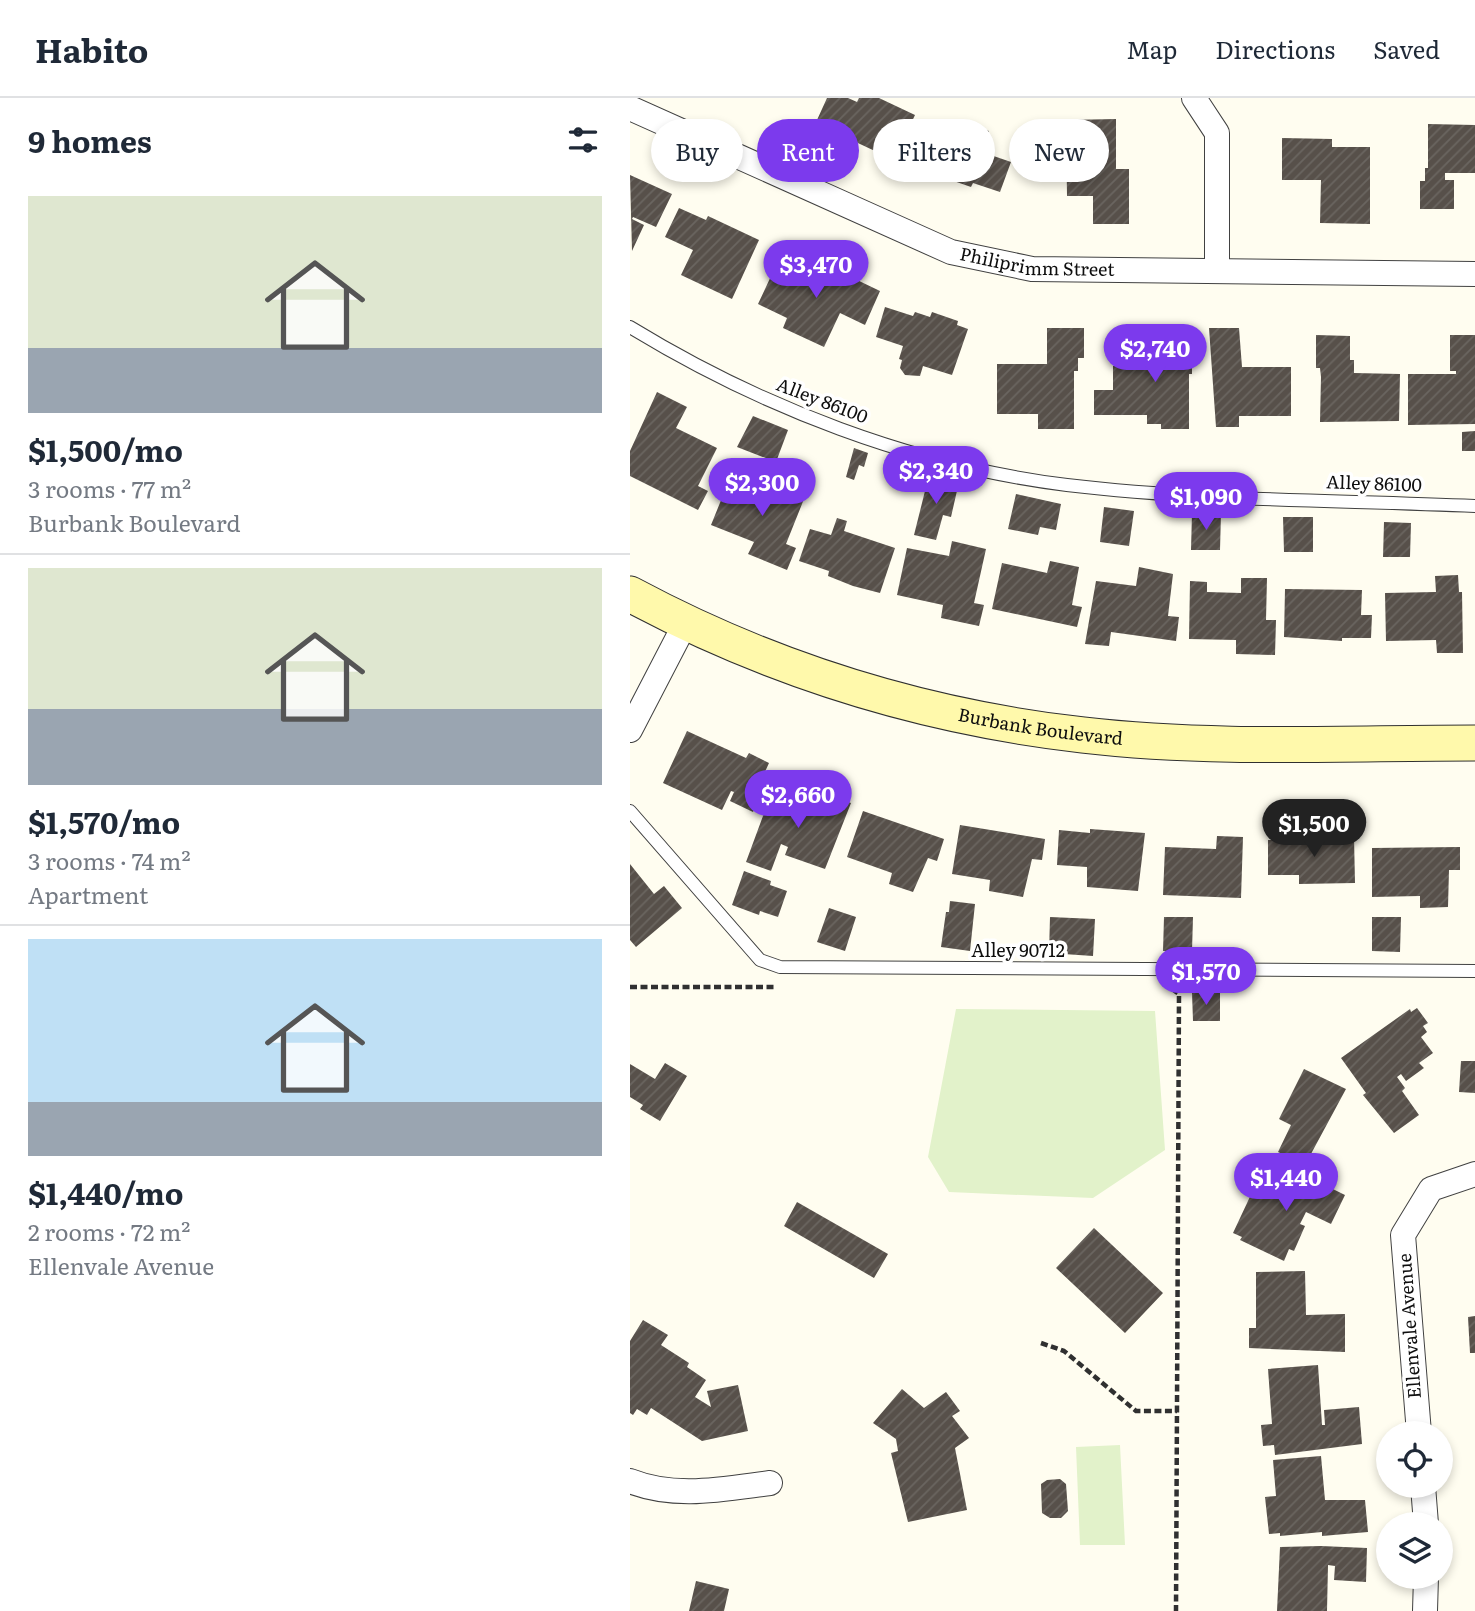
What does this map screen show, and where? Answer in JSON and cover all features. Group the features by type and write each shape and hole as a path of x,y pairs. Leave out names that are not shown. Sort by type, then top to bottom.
{"street":[{"path":"1194,98 1217,133 1217,271"},
{"name":"Philiprimm Street","path":"630,108 951,252 1032,269 1475,274"},
{"name":"Burbank Boulevard","path":"630,594 685,624 747,651 883,696 970,717 1083,735 1196,742 1475,743"},
{"path":"630,730 685,624"},
{"name":"Ellenvale Avenue","path":"1418,1421 1403,1236 1431,1189 1475,1174"},
{"path":"630,1481 647,1488 703,1492 770,1483"},
{"path":"1425,1611 1426,1589"}],"lane":[{"name":"Alley 86100","path":"630,327 674,354 757,395 849,432 956,463 1065,485 1182,494 1475,506"},
{"name":"Alley 90712","path":"630,811 760,960 780,967 1475,971"}],"path":[{"path":"630,987 783,987"},
{"path":"1160,989 1174,989 1179,995 1176,1611"},
{"path":"1041,1343 1065,1351 1136,1411 1177,1411"}],"green space":[{"path":"956,1009 1155,1011 1165,1150 1093,1198 949,1192 928,1157"},
{"path":"1120,1445 1125,1545 1080,1545 1076,1447"}],"building":[{"path":"827,98 848,98 857,102 859,98 879,98 915,115 913,119 873,119 873,150 859,144 859,119 817,119"},
{"path":"1109,119 1116,119 1116,169 1129,169 1129,224 1093,224 1093,196 1067,196 1067,182 1109,182"},
{"path":"1428,124 1475,125 1475,173 1445,173 1445,180 1454,180 1454,209 1420,209 1420,181 1425,181 1425,168 1428,168"},
{"path":"1282,138 1332,139 1332,147 1370,147 1370,224 1320,223 1321,180 1282,180"},
{"path":"995,156 1009,161 1000,192 973,183 971,187 957,182 995,182"},
{"path":"630,175 672,194 656,227 633,217 632,219 644,225 632,251"},
{"path":"679,208 706,220 708,216 759,240 732,299 681,275 693,250 665,237"},
{"path":"779,259 824,280 830,267 880,291 865,325 840,313 824,347 783,328 787,318 758,304"},
{"path":"885,307 913,316 915,312 930,317 932,312 958,321 957,325 968,329 952,375 923,366 920,376 905,375 900,368 902,360 899,359 903,346 876,337"},
{"path":"1047,328 1084,328 1084,358 1078,358 1078,371 1074,371 1074,429 1038,429 1038,414 997,414 997,364 1047,364"},
{"path":"1160,328 1196,328 1196,363 1192,363 1192,374 1189,374 1189,429 1161,429 1161,424 1147,424 1147,415 1094,415 1094,390 1113,390 1113,366 1158,366"},
{"path":"1209,328 1239,328 1242,367 1291,367 1291,416 1239,416 1239,427 1216,427"},
{"path":"1316,335 1350,336 1350,360 1354,360 1354,373 1400,374 1399,421 1320,422 1321,377 1320,368 1316,368"},
{"path":"1450,335 1475,335 1475,424 1408,425 1408,374 1456,374 1456,371 1450,371"},
{"path":"657,392 687,407 676,428 717,448 698,486 708,491 698,510 630,476 630,451"},
{"path":"753,416 788,430 776,462 737,447"},
{"path":"1475,431 1475,451 1462,451 1462,432"},
{"path":"854,448 868,453 864,467 859,465 854,480 846,477"},
{"path":"929,475 959,482 951,517 943,515 936,540 914,535"},
{"path":"730,478 775,495 781,479 808,489 786,544 796,548 787,570 748,554 754,542 711,525"},
{"path":"1016,494 1061,504 1056,530 1040,527 1038,535 1008,529"},
{"path":"1104,507 1134,511 1129,546 1100,542"},
{"path":"1192,513 1221,513 1220,550 1191,550"},
{"path":"1283,517 1313,517 1313,552 1284,552"},
{"path":"837,518 847,521 844,531 895,548 880,593 853,586 828,576 829,571 799,561 810,529 831,535"},
{"path":"1384,522 1411,523 1410,557 1383,557"},
{"path":"952,541 986,549 974,603 984,605 979,626 941,618 943,605 897,595 907,548 949,556"},
{"path":"1050,561 1079,567 1072,605 1082,607 1077,627 992,609 1002,563 1047,573"},
{"path":"1139,567 1173,574 1168,616 1179,617 1176,641 1111,632 1109,646 1085,644 1096,581 1136,586"},
{"path":"1458,575 1459,592 1462,592 1463,653 1437,653 1436,640 1386,641 1385,593 1436,592 1435,576"},
{"path":"1241,578 1267,578 1266,620 1276,620 1275,655 1236,654 1236,640 1189,639 1190,581 1207,582 1207,592 1241,593"},
{"path":"1285,589 1362,590 1361,615 1372,615 1371,638 1342,638 1342,641 1284,637"},
{"path":"687,731 746,758 749,753 769,763 759,785 763,788 753,812 730,801 734,792 731,791 722,810 663,783"},
{"path":"773,789 820,806 825,793 851,803 825,869 785,855 788,847 781,844 771,871 746,862"},
{"path":"863,811 944,839 937,861 928,858 913,892 889,884 892,873 847,857"},
{"path":"960,825 1045,839 1042,860 1032,859 1023,897 989,891 990,880 952,874"},
{"path":"1090,829 1145,833 1138,891 1087,887 1087,867 1057,865 1059,830 1090,833"},
{"path":"1217,836 1243,837 1241,898 1163,895 1165,847 1216,849"},
{"path":"1299,837 1354,837 1355,883 1299,884 1299,875 1268,875 1268,840 1299,840"},
{"path":"1460,847 1460,870 1449,870 1448,907 1420,908 1420,896 1372,897 1372,848"},
{"path":"630,864 654,894 664,886 682,908 636,947 630,940"},
{"path":"744,871 771,881 770,885 787,891 778,917 760,911 759,915 732,905"},
{"path":"950,901 975,904 970,951 941,947"},
{"path":"829,908 856,917 845,951 817,942"},
{"path":"1050,917 1095,919 1093,956 1049,953"},
{"path":"1164,917 1193,917 1192,951 1163,951"},
{"path":"1372,917 1401,917 1400,952 1372,951"},
{"path":"1192,993 1220,993 1220,1021 1193,1021"},
{"path":"1417,1008 1428,1023 1423,1026 1427,1032 1421,1037 1433,1053 1419,1063 1424,1068 1406,1081 1401,1074 1397,1077 1405,1088 1402,1091 1419,1115 1394,1133 1363,1095 1366,1093 1341,1058 1410,1009 1411,1012"},
{"path":"1461,1061 1475,1061 1475,1093 1459,1092"},
{"path":"665,1063 687,1076 660,1121 640,1109 643,1105 630,1097 630,1064 655,1079"},
{"path":"1304,1069 1346,1089 1305,1165 1278,1152 1291,1125 1279,1119"},
{"path":"1288,1167 1345,1195 1331,1224 1306,1212 1300,1224 1305,1226 1294,1251 1289,1249 1284,1261 1240,1240 1242,1237 1233,1233 1255,1186 1275,1194"},
{"path":"797,1202 888,1254 874,1278 784,1226"},
{"path":"1094,1228 1163,1293 1125,1333 1056,1268"},
{"path":"1305,1271 1306,1315 1345,1314 1345,1352 1249,1348 1249,1328 1256,1328 1256,1272"},
{"path":"1475,1316 1475,1353 1470,1353 1468,1317"},
{"path":"643,1320 668,1335 661,1345 689,1363 687,1367 706,1380 695,1397 711,1407 707,1391 738,1385 748,1431 702,1441 651,1408 647,1415 637,1409 633,1415 630,1413 630,1341"},
{"path":"1318,1365 1322,1425 1325,1425 1324,1410 1359,1407 1362,1444 1275,1455 1274,1445 1263,1446 1261,1425 1272,1424 1268,1369"},
{"path":"902,1389 924,1408 946,1392 960,1411 952,1416 969,1438 955,1448 967,1510 908,1522 891,1453 898,1451 896,1439 873,1423"},
{"path":"1321,1456 1325,1500 1365,1500 1368,1532 1322,1536 1322,1532 1280,1536 1280,1533 1269,1534 1265,1497 1276,1496 1273,1460"},
{"path":"1060,1479 1066,1484 1068,1511 1061,1518 1050,1518 1042,1513 1041,1484 1047,1480"},
{"path":"1280,1547 1367,1548 1366,1582 1334,1580 1335,1566 1328,1565 1327,1611 1277,1611"},
{"path":"696,1581 729,1589 724,1611 689,1611"}]}
